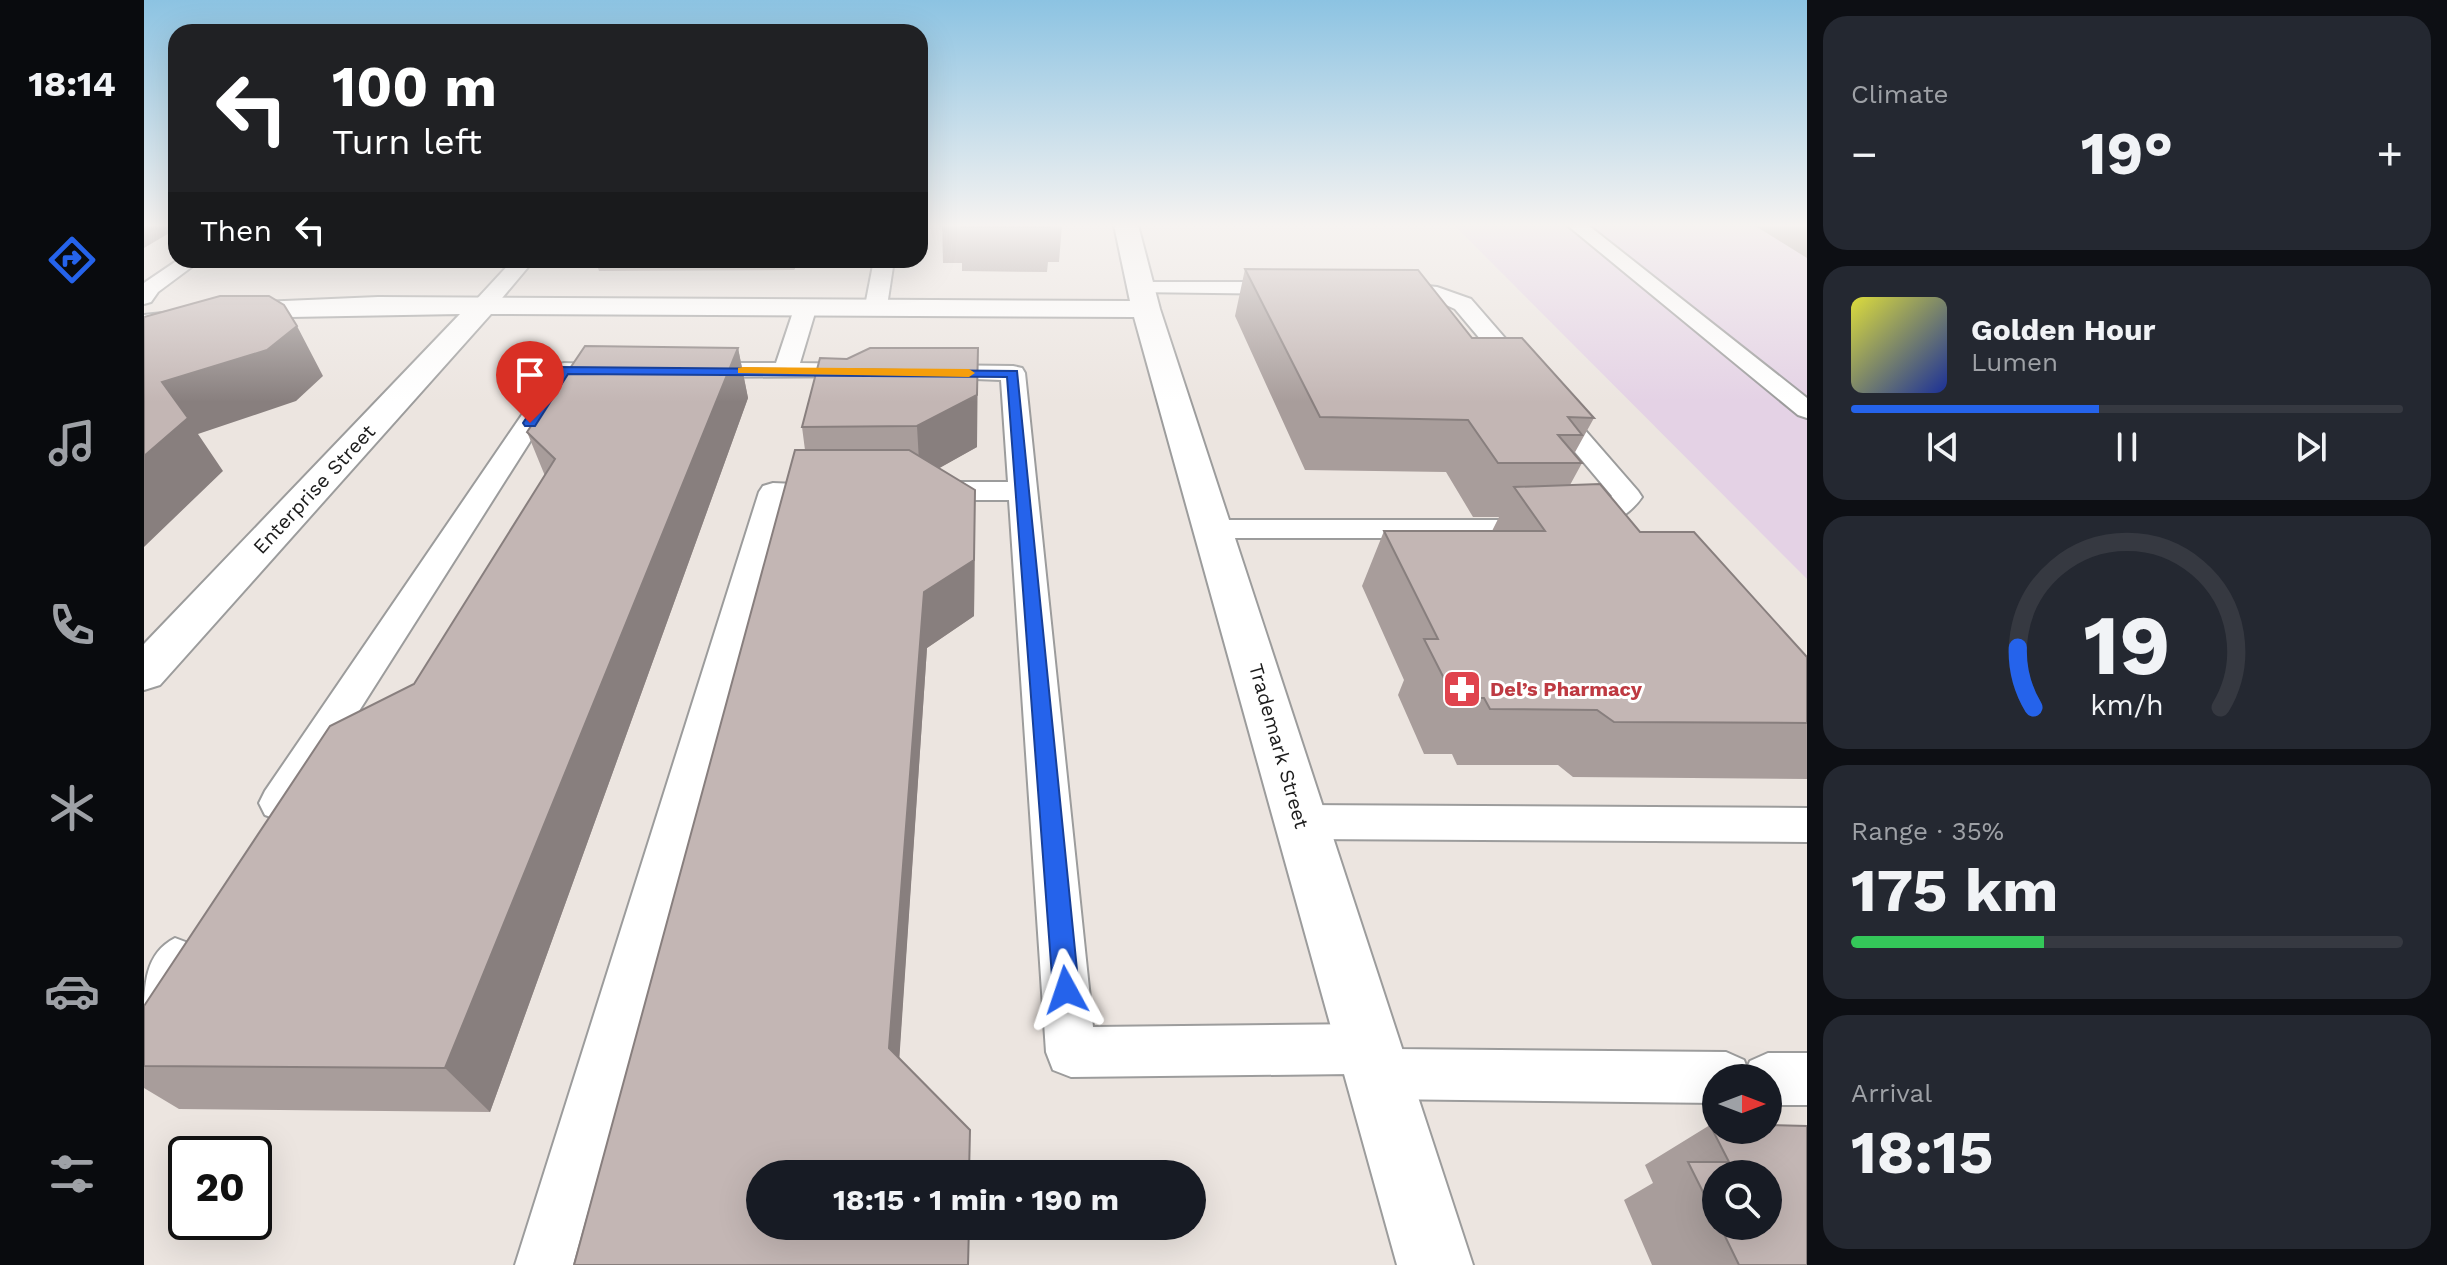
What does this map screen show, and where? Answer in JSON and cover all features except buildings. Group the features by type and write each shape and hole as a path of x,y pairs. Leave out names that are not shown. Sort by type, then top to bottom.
{"street":[{"name":"Trademark Street","path":"1140,284 1435,1265"},
{"path":"144,324 199,315 285,308 876,306 1143,299"},
{"name":"Enterprise Street","path":"144,673 484,305"}],"lane":[{"path":"484,305 503,284"},
{"path":"876,306 880,284"},
{"path":"1650,284 1807,410"},
{"path":"1143,299 1315,288"},
{"path":"1215,529 1560,529 1602,518 1628,497 1463,304 1437,293 1410,288 1362,288"},
{"path":"786,370 806,306"},
{"path":"262,829 564,370 1013,373 1071,1052 1373,1061 1702,1077"},
{"path":"544,1265 773,492 1023,491"},
{"path":"1301,822 1807,825"},
{"path":"146,1002 193,933"},
{"path":"1782,1079 1807,1079"}],"shaded area":[{"path":"1513,284 1807,284 1807,579"}],"slow traffic":[{"path":"743,370 969,373"}],"place":[{"name":"Del’s Pharmacy","path":"1462,689"}],"route":[{"path":"530,423 564,370 1013,373 1066,990"}]}
